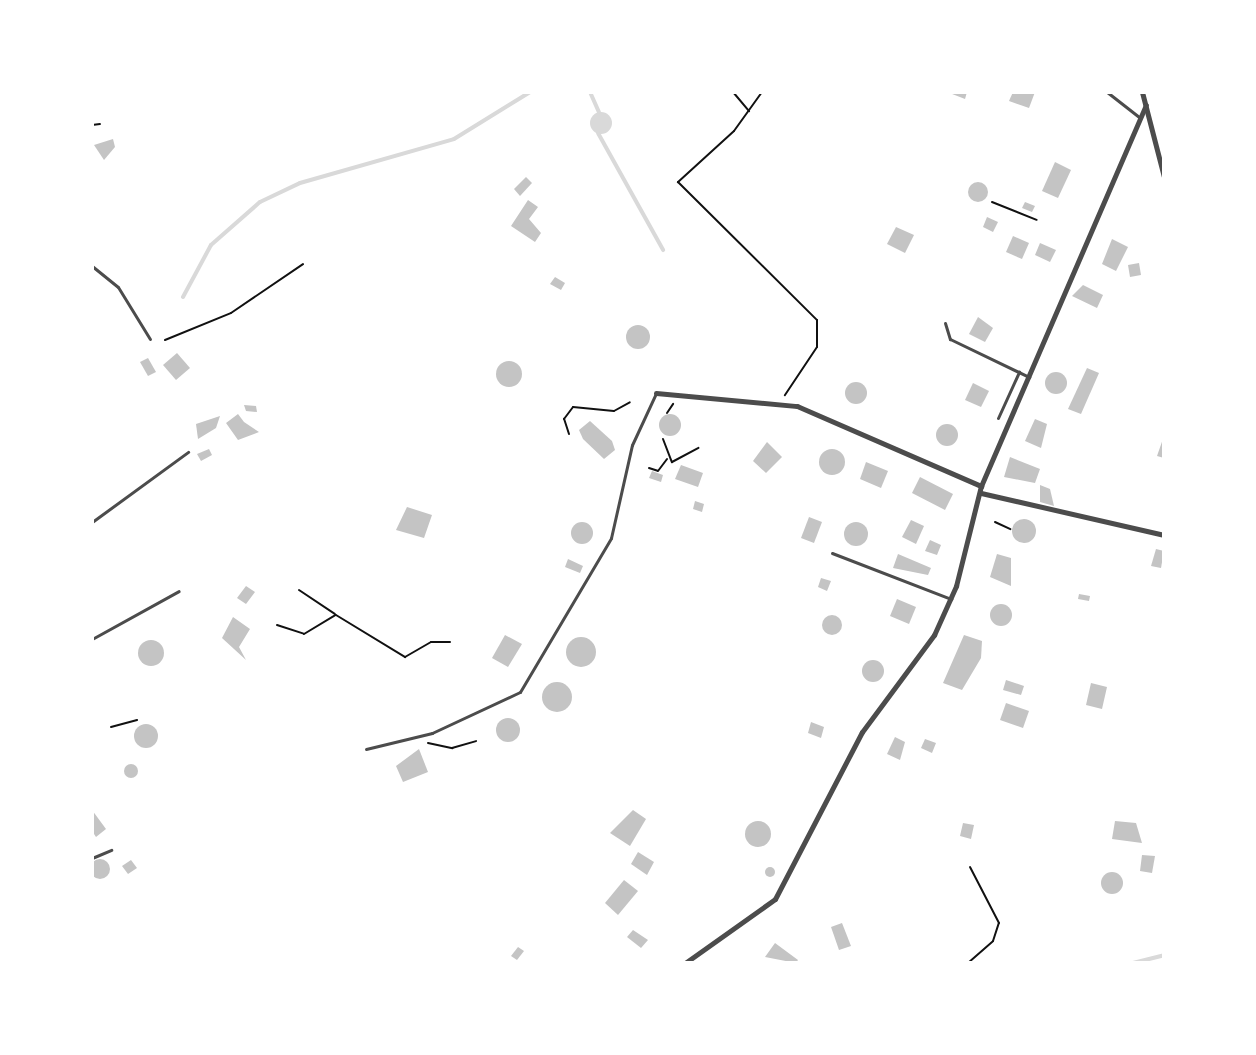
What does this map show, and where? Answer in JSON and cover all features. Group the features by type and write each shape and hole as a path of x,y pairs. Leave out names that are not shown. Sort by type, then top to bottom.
{"street":[{"path":"1142,92 1164,177"},
{"path":"685,963 775,899 832,782 951,599 981,490 1146,105"},
{"path":"656,393 784,404 892,442 981,490 1164,535"}],"lane":[{"path":"1107,92 1139,117"},
{"path":"92,266 118,287 150,339"},
{"path":"945,323 950,339 1029,377"},
{"path":"998,418 1019,372"},
{"path":"366,749 422,736 526,685 611,538 629,456 656,393"},
{"path":"1007,398 1017,403"},
{"path":"92,522 188,452"},
{"path":"832,553 951,599"},
{"path":"92,639 179,591"},
{"path":"92,858 111,850"}],"path":[{"path":"733,92 750,112"},
{"path":"762,92 750,112 678,182 817,320 817,347 784,404"},
{"path":"92,125 100,124"},
{"path":"992,202 1037,220"},
{"path":"165,340 224,317 303,264"},
{"path":"667,413 679,399"},
{"path":"569,434 564,419 573,407 614,411 630,402"},
{"path":"649,468 658,471 667,458 663,439"},
{"path":"667,458 677,461 698,448"},
{"path":"995,522 1010,529"},
{"path":"299,590 405,657 431,642 450,642"},
{"path":"277,625 304,634 336,615"},
{"path":"111,727 137,720"},
{"path":"422,736 442,748 476,741"},
{"path":"968,963 993,941 999,923 970,867"}],"shaded area":[{"path":"601,112 609,115 612,123 609,131 601,134 593,131 590,123 593,115"}],"building":[{"path":"947,92 967,92 965,99"},
{"path":"1013,92 1035,92 1029,108 1009,101"},
{"path":"113,139 115,147 104,160 94,145"},
{"path":"1055,162 1071,170 1058,198 1042,191"},
{"path":"526,177 532,183 520,196 514,189"},
{"path":"978,182 985,185 988,192 985,199 978,202 971,199 968,192 971,185"},
{"path":"528,200 538,207 529,219 541,233 535,242 511,226"},
{"path":"1025,202 1035,206 1032,212 1022,208"},
{"path":"987,217 998,222 993,232 983,227"},
{"path":"896,227 914,235 905,253 887,244"},
{"path":"1013,236 1029,243 1022,259 1006,252"},
{"path":"1112,239 1128,247 1116,271 1102,264"},
{"path":"1040,243 1056,250 1050,262 1035,255"},
{"path":"1139,263 1141,275 1130,277 1128,265"},
{"path":"555,277 565,283 561,290 550,284"},
{"path":"1083,285 1103,295 1097,308 1072,296"},
{"path":"978,317 993,328 985,342 969,334"},
{"path":"638,325 649,332 650,337 643,348 638,349 627,342 626,337 633,326"},
{"path":"177,353 190,368 176,380 163,365"},
{"path":"148,358 156,372 148,376 140,362"},
{"path":"509,361 518,365 522,374 518,383 509,387 500,383 496,374 500,365"},
{"path":"1087,368 1099,373 1081,414 1068,409"},
{"path":"1052,372 1060,372 1067,383 1060,394 1052,394 1045,387 1045,379"},
{"path":"856,382 864,385 867,393 864,401 856,404 848,401 845,393 848,385"},
{"path":"973,383 989,391 981,407 965,400"},
{"path":"244,405 256,406 257,412 246,411"},
{"path":"238,414 259,432 238,440 226,423"},
{"path":"670,414 678,417 681,425 678,433 670,436 662,433 659,425 662,417"},
{"path":"220,416 216,428 198,439 196,424"},
{"path":"1035,419 1047,424 1041,448 1025,441"},
{"path":"590,421 612,441 615,450 604,459 583,439 579,430"},
{"path":"947,424 955,427 958,435 955,443 947,446 939,443 936,435 939,427"},
{"path":"1164,436 1164,458 1157,456"},
{"path":"767,442 782,457 766,473 753,461"},
{"path":"209,449 212,455 201,461 197,454"},
{"path":"832,449 841,453 845,462 841,471 832,475 823,471 819,462 823,453"},
{"path":"1010,457 1040,469 1035,483 1004,477"},
{"path":"866,462 888,471 881,488 860,479"},
{"path":"681,465 703,473 698,487 675,479"},
{"path":"652,471 663,475 661,482 649,478"},
{"path":"920,477 953,494 945,510 912,493"},
{"path":"1040,485 1050,489 1054,506 1040,502"},
{"path":"695,501 704,504 702,512 693,509"},
{"path":"407,507 432,515 424,538 396,530"},
{"path":"809,517 822,522 814,543 801,538"},
{"path":"1024,519 1033,522 1036,531 1033,540 1024,543 1015,540 1012,531 1015,522"},
{"path":"911,520 924,526 916,544 902,537"},
{"path":"582,522 590,525 593,533 590,541 582,544 574,541 571,533 574,525"},
{"path":"856,522 867,529 868,534 861,545 856,546 845,539 844,534 851,523"},
{"path":"930,540 941,545 937,555 925,551"},
{"path":"1156,549 1164,551 1161,568 1151,566"},
{"path":"898,554 931,568 928,575 893,568"},
{"path":"997,554 1011,558 1011,586 990,577"},
{"path":"568,559 583,566 580,573 565,567"},
{"path":"821,578 831,581 827,591 818,587"},
{"path":"246,586 255,592 246,604 237,598"},
{"path":"1079,594 1090,596 1089,601 1078,599"},
{"path":"897,599 916,607 909,624 890,616"},
{"path":"1001,604 1012,615 1001,626 990,615"},
{"path":"832,615 839,618 842,625 839,632 832,635 825,632 822,625 825,618"},
{"path":"233,617 250,629 239,647 246,660 222,638"},
{"path":"505,635 522,644 508,667 492,658"},
{"path":"964,635 982,641 981,658 962,690 943,683"},
{"path":"581,637 587,638 595,646 595,658 587,666 581,667 575,666 567,658 566,652 567,646 575,638"},
{"path":"151,640 160,644 164,653 160,662 151,666 142,662 138,653 142,644"},
{"path":"873,660 884,671 873,682 862,671"},
{"path":"1006,680 1024,686 1021,695 1003,690"},
{"path":"557,682 563,683 571,691 571,703 563,711 557,712 551,711 543,703 542,697 543,691 551,683"},
{"path":"1091,683 1107,687 1102,709 1086,705"},
{"path":"1006,703 1029,711 1023,728 1000,720"},
{"path":"508,718 517,721 520,730 517,739 508,742 499,739 496,730 499,721"},
{"path":"811,722 824,727 821,738 808,733"},
{"path":"146,724 157,731 158,736 151,747 146,748 135,741 134,736 141,725"},
{"path":"895,737 905,742 900,760 887,754"},
{"path":"925,739 936,743 932,753 921,748"},
{"path":"419,749 428,772 403,782 396,766"},
{"path":"131,764 138,771 131,778 124,771"},
{"path":"92,810 106,829 96,837 92,831"},
{"path":"633,810 646,819 630,846 610,833"},
{"path":"758,821 768,824 771,834 768,844 758,847 748,844 745,834 748,824"},
{"path":"1115,821 1136,823 1142,843 1112,839"},
{"path":"963,823 974,825 971,839 960,836"},
{"path":"638,852 654,862 647,875 631,864"},
{"path":"1142,855 1155,856 1152,873 1140,871"},
{"path":"100,859 107,862 110,869 107,876 100,879 93,876 90,869 93,862"},
{"path":"131,860 137,868 128,874 122,866"},
{"path":"770,867 775,872 770,877 765,872"},
{"path":"1108,872 1116,872 1123,883 1116,894 1108,894 1101,887 1101,879"},
{"path":"624,880 638,891 618,915 605,903"},
{"path":"842,923 851,946 839,950 831,927"},
{"path":"633,930 648,940 641,948 627,937"},
{"path":"775,943 798,960 796,963 765,957"},
{"path":"518,947 524,951 517,960 511,956"}],"waterway":[{"path":"183,297 211,245 260,202 300,183 454,139 530,92"},
{"path":"590,92 599,112"},
{"path":"598,133 663,250"},
{"path":"1133,963 1164,955"}]}
